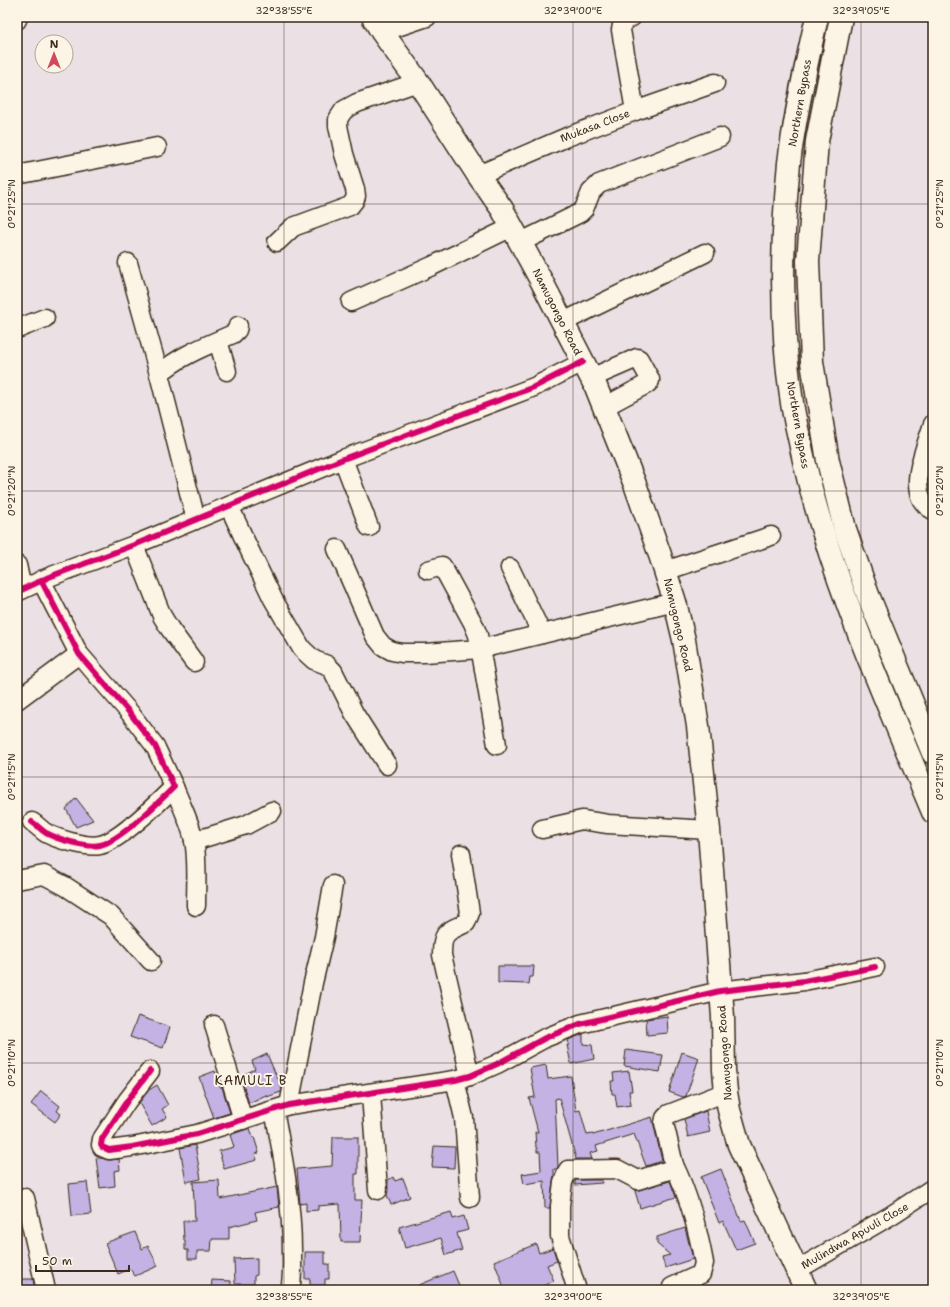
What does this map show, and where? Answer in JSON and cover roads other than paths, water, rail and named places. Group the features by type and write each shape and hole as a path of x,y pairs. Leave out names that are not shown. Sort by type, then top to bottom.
{"main road":[{"name":"Northern Bypass","path":"817,17 803,79 789,162 783,248 784,332 792,404 809,486 832,563 933,812"},
{"name":"Northern Bypass","path":"841,17 817,141 808,261 812,362 828,461 845,529 868,596 933,753"},
{"name":"Namugongo Road","path":"378,25 418,82 478,175 502,209 563,322 604,407 636,487 665,570 675,602 684,640 698,726 709,830 726,1092 729,1110 739,1146 806,1290"}],"street":[{"path":"378,25 427,17"},
{"path":"632,17 623,21 621,30 635,111"},
{"path":"277,242 293,227 350,206 354,201 356,196 355,189 344,154 338,126 338,119 344,110 357,103 418,82"},
{"name":"Mukasa Close","path":"478,175 567,137 715,83"},
{"path":"351,302 432,266 516,234 580,213 584,209 591,192 599,184 720,137"},
{"path":"17,174 157,147"},
{"path":"563,322 705,253"},
{"path":"128,263 159,374 196,520"},
{"path":"17,329 45,318"},
{"path":"159,374 188,353 233,334 237,330 238,326"},
{"path":"218,341 226,371"},
{"path":"17,566 20,590 41,580 134,545 343,459 534,387 587,370 639,358 650,381 604,407"},
{"path":"933,424 920,465 918,489 920,499 933,510"},
{"path":"343,459 369,527"},
{"path":"230,506 273,599 302,649 314,660 327,665 334,671 354,713 387,765"},
{"path":"665,570 771,536"},
{"path":"134,545 162,616 170,630 194,662"},
{"path":"337,549 375,636 383,646 392,651 402,653 480,649 675,602"},
{"path":"428,570 442,566 473,623 478,636 497,745"},
{"path":"510,568 542,634"},
{"path":"41,580 79,654 130,713 155,746 188,820 194,841 196,861 196,906"},
{"path":"17,700 79,654"},
{"path":"32,822 47,833 63,839 83,844 99,845 110,841 149,811 174,788"},
{"path":"194,841 246,825 272,811"},
{"path":"542,829 582,820 608,824 709,830"},
{"path":"460,854 470,913 466,923 445,934 442,942 442,954 462,1078 470,1198"},
{"path":"17,880 44,875 65,886 111,916 151,961"},
{"path":"290,1290 292,1280 292,1236 281,1108 324,937 333,885"},
{"path":"150,1071 127,1101 102,1140 101,1145 105,1149 109,1150 132,1147 190,1135 281,1108 462,1078 497,1064 545,1038 580,1024 720,991 804,981 875,967"},
{"path":"214,1025 243,1120"},
{"path":"672,1287 701,1274 704,1263 687,1197 674,1165 664,1123 665,1118 669,1114 726,1092"},
{"path":"371,1094 378,1190"},
{"path":"577,1290 560,1236 560,1206 563,1182 568,1170 618,1169 638,1180 672,1169 674,1165"},
{"name":"Mulindwa Apuuli Close","path":"797,1270 890,1216 933,1188"},
{"path":"25,1198 46,1290"}],"district":[{"name":"KAMULI B","path":"251,1080"}]}
